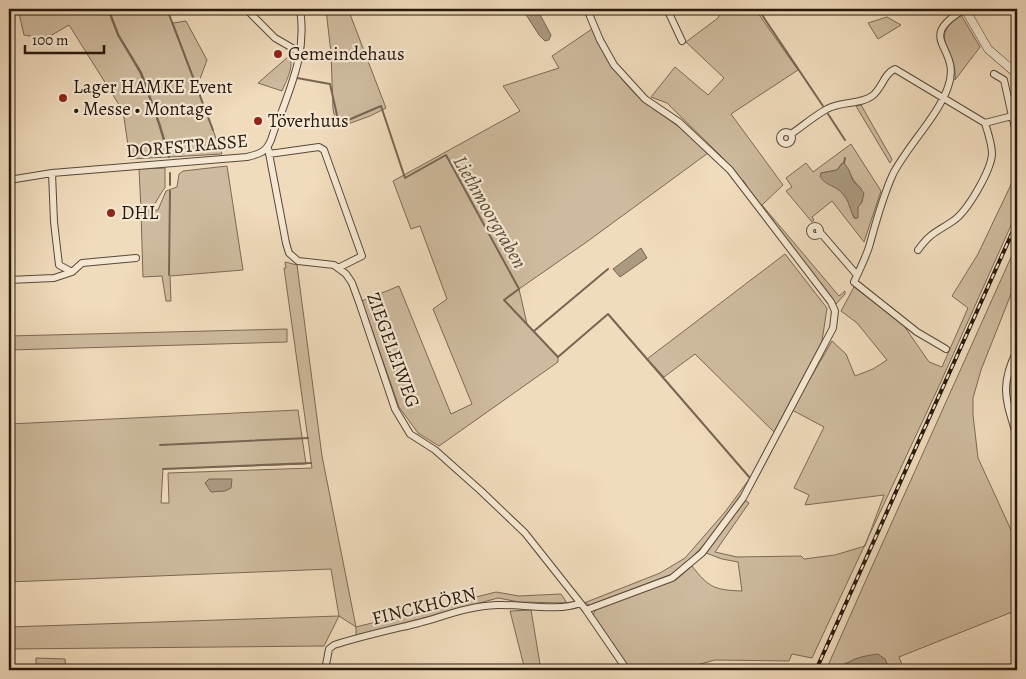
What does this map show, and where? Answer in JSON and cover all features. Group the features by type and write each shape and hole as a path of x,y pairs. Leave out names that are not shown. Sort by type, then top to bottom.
{"street":[{"path":"246,9 275,38 301,53"},
{"name":"DORFSTRASSE","path":"9,180 52,173 247,157 268,151 301,53 300,9"},
{"path":"586,610 672,578 702,553 743,498 833,328 835,311 831,302 730,170 679,122 646,99 614,65 600,40 587,9"},
{"path":"667,9 682,41"},
{"path":"946,349 917,332 854,282 869,246 880,205 894,173 944,98 951,74 948,56 940,38 940,30 951,17 965,9 988,49 1017,74"},
{"path":"791,134 827,109 839,104 864,100 873,95 889,72 895,69 985,123 1012,116"},
{"path":"994,74 1004,80 1017,135"},
{"path":"918,250 933,232 954,220 964,211 976,192 992,156 985,123"},
{"path":"319,147 324,150 362,256 338,268 325,263 298,261 289,253 268,151 319,147"},
{"path":"52,173 54,222 59,265 72,272"},
{"path":"819,231 857,275"},
{"path":"9,280 54,278 72,272 82,263 136,258"},
{"name":"ZIEGELEIWEG","path":"338,268 346,274 352,283 396,409 410,434 435,450 526,533 586,610 627,670"},
{"path":"1017,350 1005,384 1005,396 1017,437"},
{"name":"FINCKHÖRN","path":"324,670 329,649 334,645 467,608 498,605 570,606 580,603"}],"shaded area":[{"path":"18,9 108,9 118,35 140,73 169,157 130,159 123,111 69,25 45,39 24,35"},
{"path":"109,9 167,9 222,154 170,157 142,73 119,35"},
{"path":"348,9 386,108 337,128 333,109 331,53 326,10"},
{"path":"524,9 537,9 551,35 549,40 545,41 539,35"},
{"path":"722,9 755,9 798,70 731,114 783,185 762,205 839,296 845,291 845,294 836,304 745,187 747,186 743,180 741,181 721,156 667,103 651,97 675,67 708,95 724,78 686,42 718,18"},
{"path":"961,15 980,47 955,80 955,69 945,38 946,31 951,23"},
{"path":"887,17 901,25 878,39 868,23"},
{"path":"186,21 207,60 197,87 173,23"},
{"path":"592,29 610,64 626,84 642,101 682,129 708,153 519,289 527,324 558,357 558,362 439,446 418,433 399,407 362,301 399,286 451,414 472,404 433,309 447,299 420,226 411,229 393,181 520,111 503,86 559,68 552,56"},
{"path":"289,56 291,60 290,69 282,91 258,83"},
{"path":"861,105 892,159 890,163 856,106"},
{"path":"851,144 881,191 864,242 832,201 812,217 814,220 812,222 786,191 792,187 786,178 806,163 813,172","holes":["842,163 861,188 862,202 858,207 857,218 854,218 850,205 844,195 821,173 837,170"]},
{"path":"843,163 849,170 853,181 864,193 862,202 858,207 858,218 855,218 853,215 847,199 842,193 825,182 820,176 821,173 837,170"},
{"path":"227,166 243,270 170,276 171,301 166,301 162,276 143,277 141,212 158,210 166,191 177,187 179,174 183,171"},
{"path":"165,168 165,188 150,209 141,209 139,169"},
{"path":"1017,172 1017,212 868,539 884,495 805,505 809,495 794,488 824,427 792,410 832,341 846,354 855,376 873,369 887,360 857,323 841,311 854,287 902,323 929,362 942,367 968,308 952,296 978,254"},
{"path":"1017,244 1017,279 981,370 973,398 973,415 978,458 1017,543 1017,626 1012,612 899,657 904,670 889,670 885,659 845,663 840,670 826,670 870,571"},
{"path":"641,248 647,258 620,277 613,269"},
{"path":"785,254 827,308 822,341 774,432 695,354 664,377 647,359"},
{"path":"285,262 297,265 322,456 356,627 339,616 331,569 9,582 9,424 298,410 306,464 163,469 161,503 169,503 168,473 312,468 284,268 286,268"},
{"path":"287,329 287,342 9,350 9,336"},
{"path":"750,478 730,518 688,561 672,574 590,605 584,603 660,573 685,558 725,512"},
{"path":"209,479 232,479 231,488 225,491 211,492 205,483"},
{"path":"745,500 749,503 715,552 737,557 801,556 804,559 835,555 864,546 812,658 792,654 789,661 715,660 679,670 630,670 593,615 597,607 676,580 692,566 703,579 713,586 725,590 742,591 738,562 706,553"},
{"path":"496,592 519,596 561,594 567,603 519,602 498,598 356,636 356,627"},
{"path":"531,610 541,670 525,670 510,611"},
{"path":"339,616 324,646 9,649 9,627"},
{"path":"878,654 885,659 889,670 840,670 852,660"},
{"path":"36,658 65,659 66,670 36,670"}],"waterway":[{"path":"108,9 118,35 141,73 169,157"},
{"name":"Liethmoorgraben","path":"167,9 213,130"},
{"path":"758,9 823,106"},
{"name":"Liethmoorgraben","path":"297,78 330,84 339,124 381,106 405,178 446,155 519,289 504,300 558,357 608,314 750,478"},
{"path":"828,114 845,140"},
{"path":"844,163 845,158"},
{"path":"170,173 170,185"},
{"path":"169,275 170,191"},
{"path":"534,331 608,269"},
{"path":"160,445 308,438"},
{"path":"163,469 311,463"}],"railway":[{"path":"816,670 1017,222"}],"place":[{"name":"Gemeindehaus","path":"278,54"},
{"name":"Lager HAMKE Event • Messe • Montage","path":"63,98"},
{"name":"Töverhuus","path":"258,121"},
{"name":"DHL","path":"111,213"}]}
